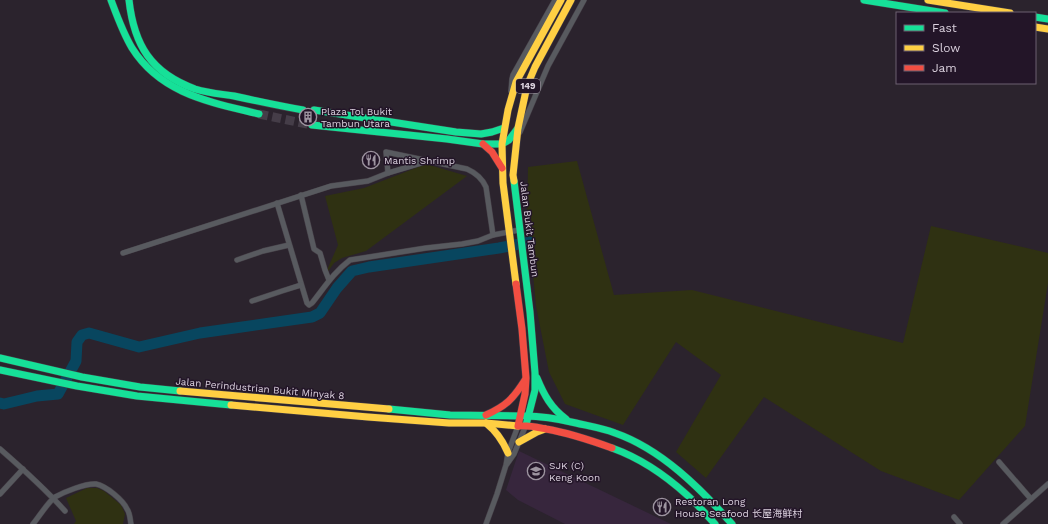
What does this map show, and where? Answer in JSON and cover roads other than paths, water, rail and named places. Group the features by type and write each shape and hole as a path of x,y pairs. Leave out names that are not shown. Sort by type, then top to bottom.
{"main road":[{"path":"111,0 123,29 134,50 146,66 157,77 186,94 231,108 259,114"},
{"path":"129,0 133,27 139,43 149,59 168,76 185,85 203,91 303,110"},
{"name":"Jalan Bukit Tambun","path":"518,426 525,394 526,378 522,328 503,183 502,144 504,128 516,82 561,0"},
{"name":"Jalan Bukit Tambun","path":"526,425 535,390 535,373 530,312 513,175 518,128 527,86 546,46 571,0"},
{"path":"864,0 939,12"},
{"path":"928,0 1004,12"},
{"path":"1036,17 1048,19"},
{"path":"1036,27 1048,29"},
{"path":"314,110 456,132 480,134 504,128"},
{"path":"312,125 483,144 502,144 509,140 518,128"},
{"path":"483,144 492,152 502,168"},
{"name":"Jalan Perindustrian Bukit Minyak 8","path":"0,358 82,377 140,387 450,415 486,414 529,416 570,421 593,426 620,435 660,457 694,484 732,524"},
{"name":"Jalan Perindustrian Bukit Minyak 8","path":"0,370 77,386 137,396 368,417 449,423 486,423 518,426 526,425 546,428 577,436 623,452 650,467 687,495 715,524"},
{"path":"535,373 543,395 550,406 570,421"},
{"path":"486,414 509,404 526,378"},
{"path":"486,423 493,428 504,442 508,453"},
{"path":"519,442 546,428"}],"street":[{"path":"509,106 513,75 555,0"},
{"path":"517,140 548,66 584,0"},
{"path":"388,173 386,152 467,168 483,180 486,187 493,235"},
{"path":"123,253 301,195 331,186 368,181 388,173 428,161"},
{"path":"301,195 314,249 320,253 325,270 330,280"},
{"path":"277,203 306,303 309,304 312,303 341,266 350,260 462,244 478,241 493,235 519,233"},
{"path":"237,260 289,244"},
{"path":"252,301 301,285"},
{"name":"Jalan Bukit Tambun","path":"506,465 514,454 526,425"},
{"name":"Jalan Bukit Tambun","path":"486,524 518,426"},
{"path":"0,449 23,469 65,511"},
{"path":"999,462 1031,499"},
{"path":"0,494 23,469"},
{"path":"33,524 53,498 66,491 96,484 106,488 125,505 131,524"},
{"path":"1003,524 1048,484"},
{"path":"954,517 960,524"}],"waterway":[{"path":"0,403 4,404 37,396 58,394 76,361 77,342 82,335 89,333 139,347 200,333 312,317 320,313 337,288 352,271 369,267 530,242"}],"tunnel":[{"path":"259,114 312,125"}],"place":[{"name":"Plaza Tol Bukit Tambun Utara","path":"308,117"},
{"name":"Mantis Shrimp","path":"371,160"},
{"name":"SJK (C) Keng Koon","path":"536,471"},
{"name":"Restoran Long House Seafood 长屋海鲜村","path":"662,507"}]}
